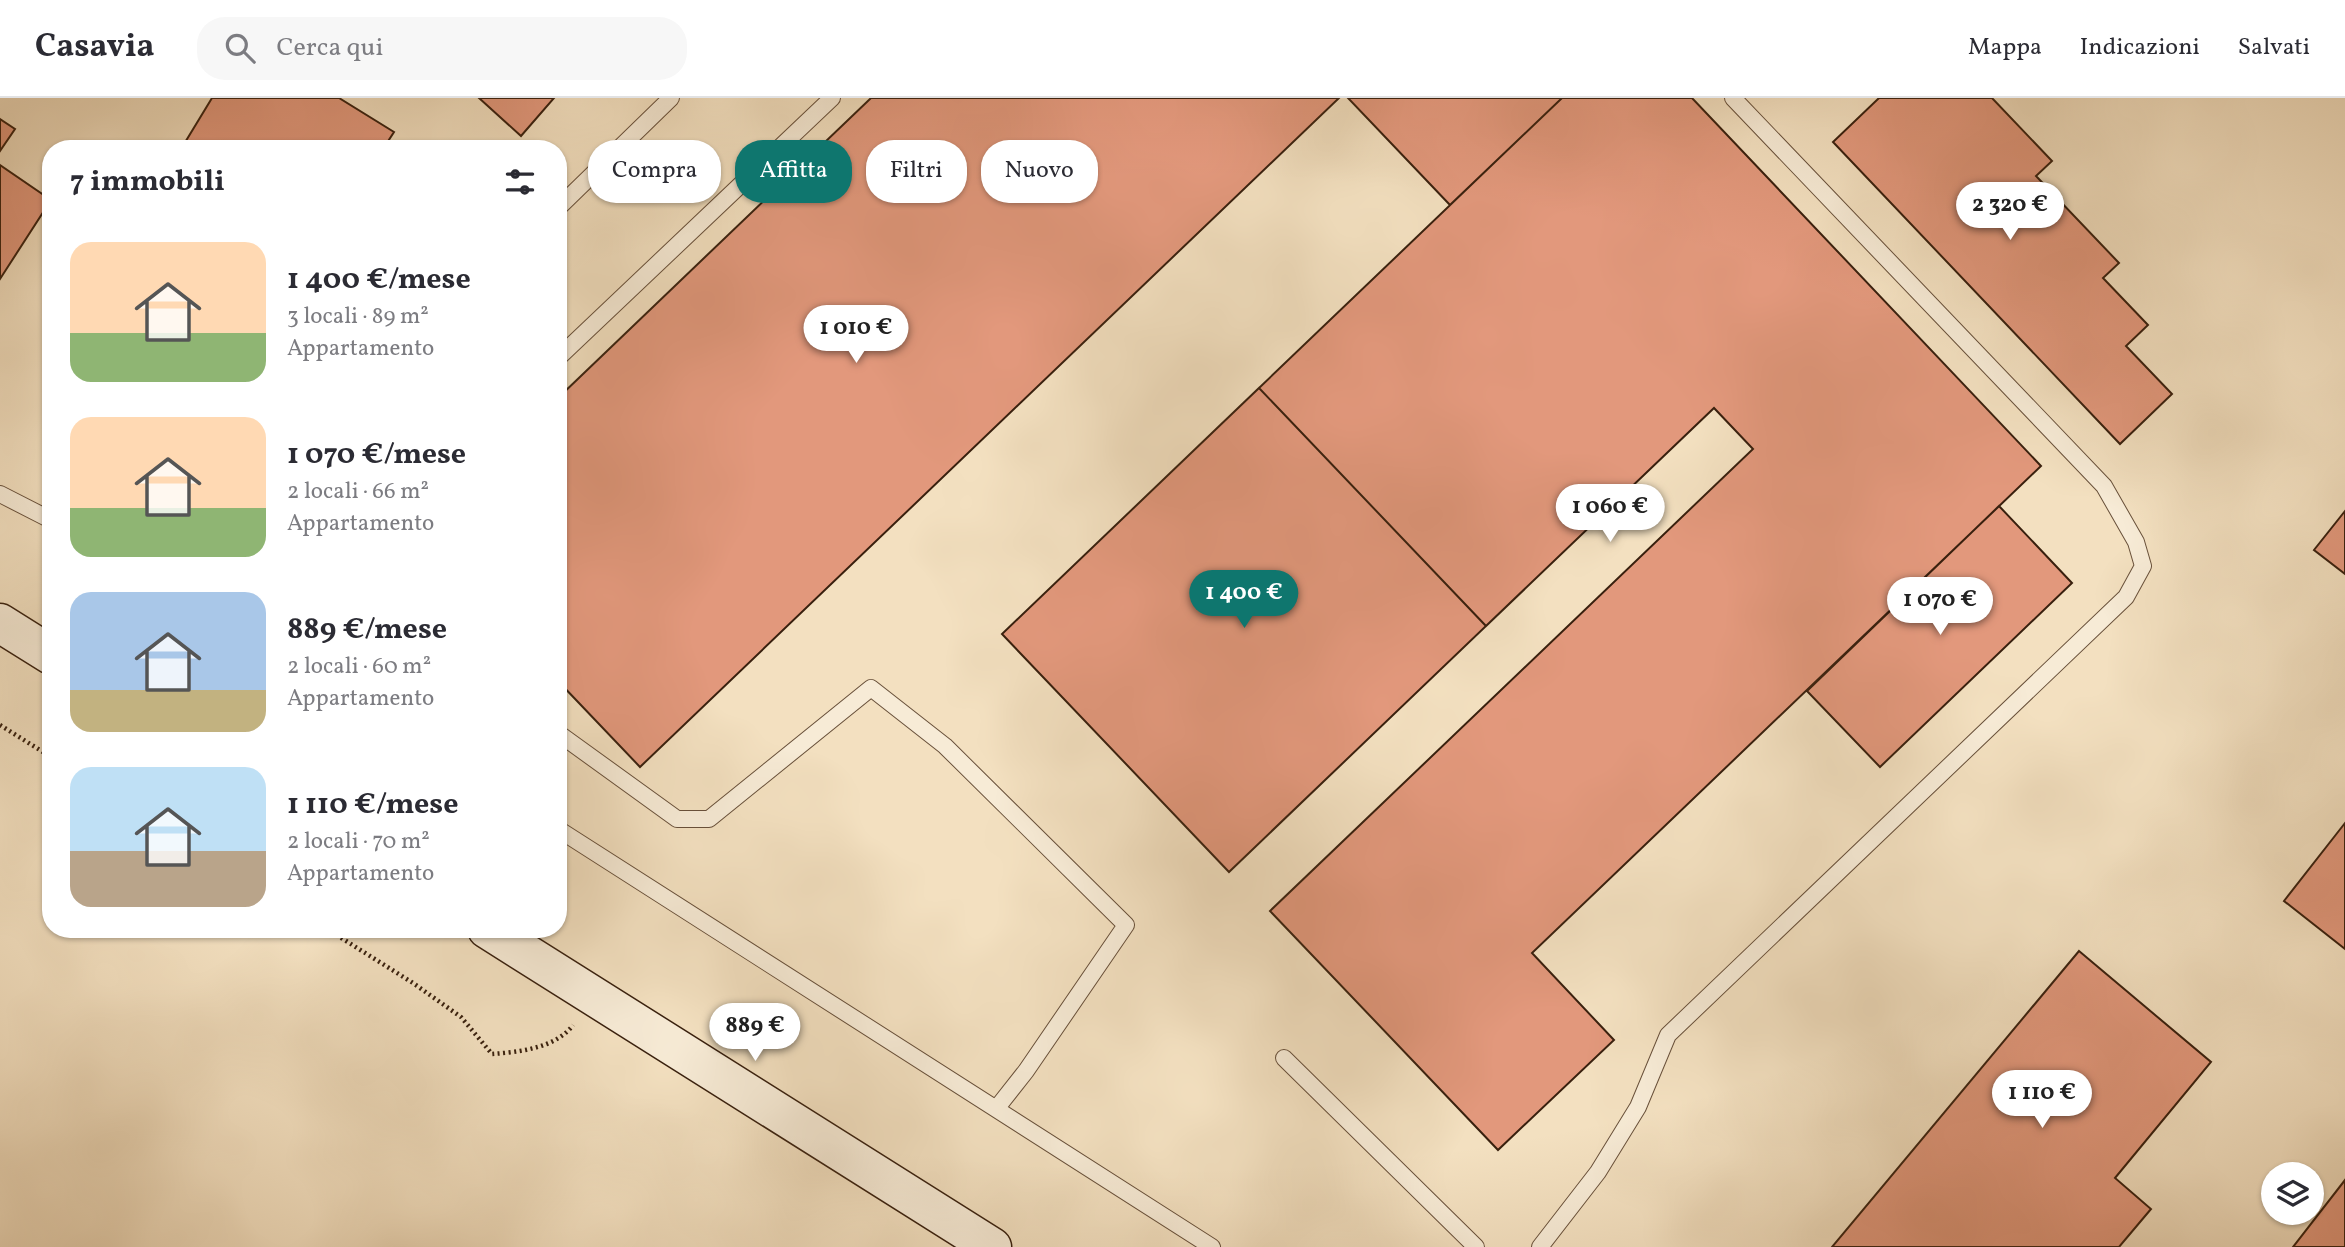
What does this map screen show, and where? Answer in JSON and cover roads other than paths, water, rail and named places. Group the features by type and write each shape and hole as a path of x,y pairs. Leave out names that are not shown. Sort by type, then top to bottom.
{"main road":[{"path":"0,623 42,649"},
{"path":"501,938 992,1247"}],"lane":[{"path":"567,199 671,98"},
{"path":"567,349 832,98"},
{"path":"1540,1247 1598,1172 1631,1118 1668,1035 2126,597 2143,566 2136,542 2105,486 1733,98"},
{"path":"0,494 42,515"},
{"path":"567,740 677,819 709,820 871,688 945,746 1126,925 1026,1071 996,1109"},
{"path":"567,835 1212,1247"},
{"path":"1283,1058 1476,1247"}]}
